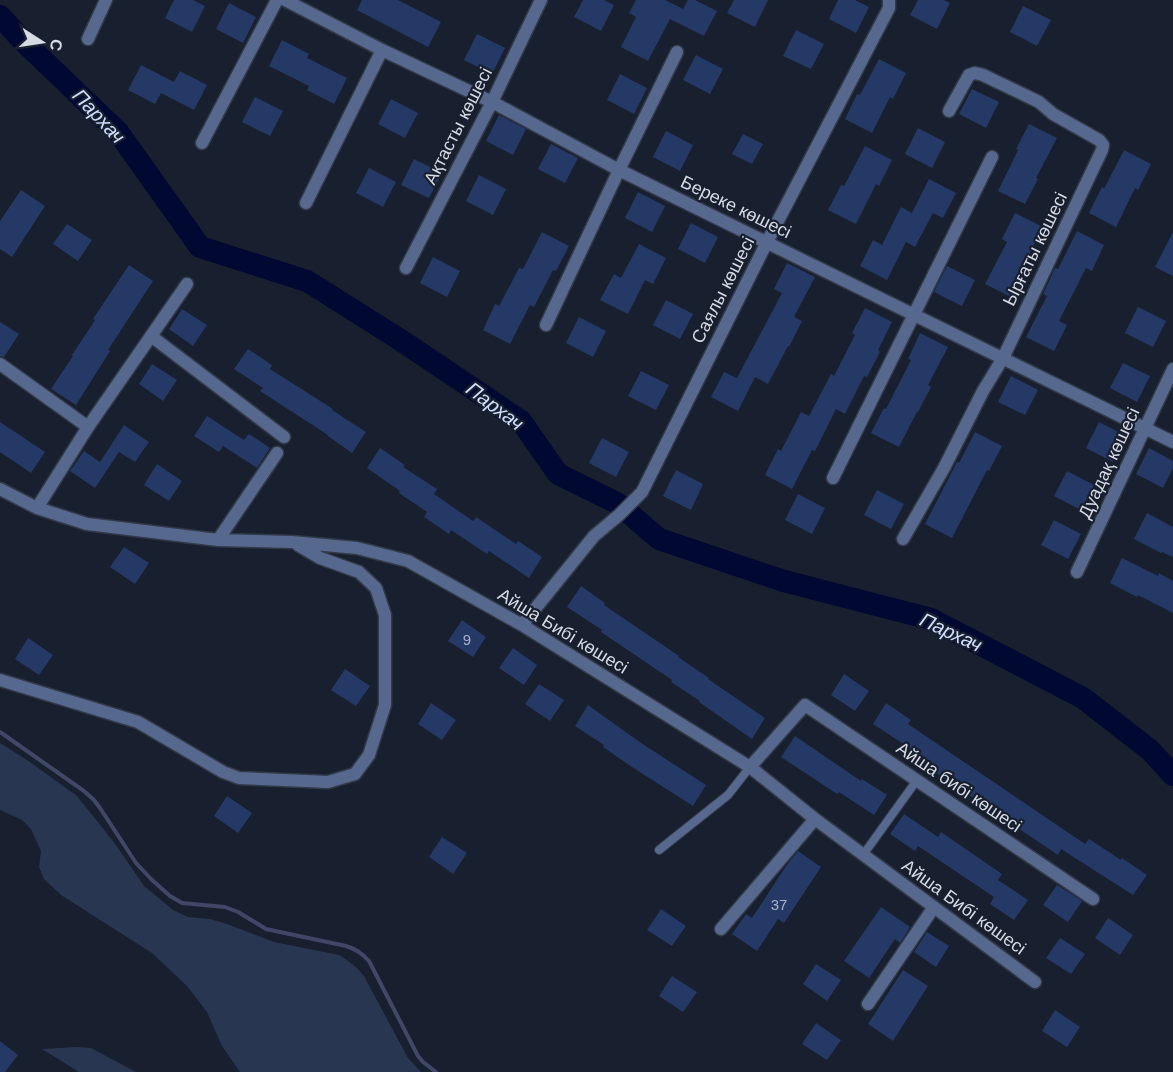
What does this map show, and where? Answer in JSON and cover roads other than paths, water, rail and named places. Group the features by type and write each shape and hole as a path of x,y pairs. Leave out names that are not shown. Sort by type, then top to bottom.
{"street":[{"path":"88,39 106,0"},
{"path":"202,143 277,0"},
{"name":"Береке көшесі","path":"285,0 382,50 492,102 619,170 1173,442"},
{"name":"Ақтасты көшесі","path":"406,268 492,102 541,0"},
{"name":"Саялы көшесі","path":"522,625 594,536 620,515 642,492 889,4"},
{"path":"306,203 382,50"},
{"path":"546,325 677,52"},
{"name":"Ырғаты көшесі","path":"903,538 944,468 983,391 1003,358 1103,145 1099,140 1053,114 1039,102 975,73 969,75 949,111"},
{"path":"833,478 992,157"},
{"path":"37,508 88,427 187,284"},
{"path":"151,336 284,436"},
{"path":"0,364 88,427"},
{"name":"Дуадақ көшесі","path":"1077,572 1173,369"},
{"path":"218,540 276,453"},
{"name":"Айша Бибі көшесі","path":"0,489 37,508 87,524 218,540 292,542 357,548 408,561 522,625 750,767 862,855 1035,982"},
{"path":"0,680 138,722 223,772 239,778 328,782 355,774 369,755 385,705 385,615 376,588 358,572 320,558 292,542"},
{"name":"Айша бибі көшесі","path":"750,767 805,705 1094,899"},
{"path":"721,929 815,819"},
{"path":"868,1004 934,907"}],"lane":[{"path":"659,850 728,795 750,767"},
{"path":"862,855 917,780"}],"waterway":[{"name":"Пархач","path":"0,16 118,132 200,247 307,281 399,339 521,421 558,474 617,503 659,539 784,581 931,619 1083,698 1150,750 1173,775"},
{"path":"0,732 94,800 136,863 170,896 182,903 225,907 266,929 356,950 369,961 418,1056 436,1072"}]}
